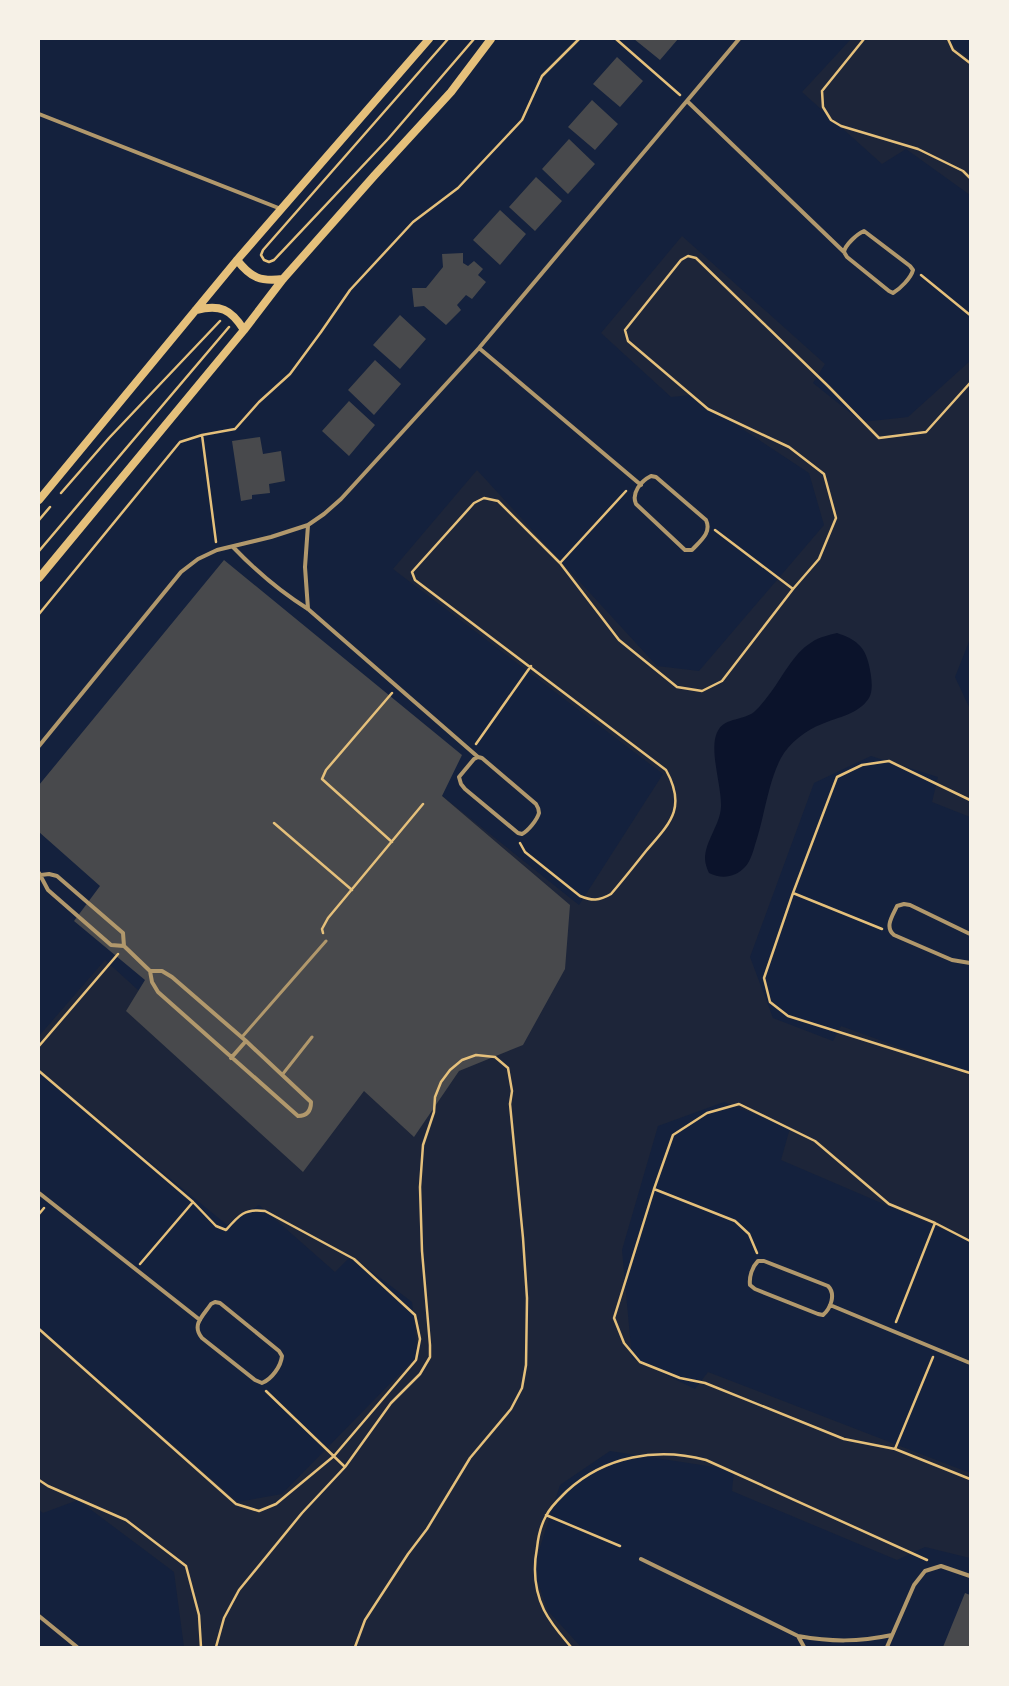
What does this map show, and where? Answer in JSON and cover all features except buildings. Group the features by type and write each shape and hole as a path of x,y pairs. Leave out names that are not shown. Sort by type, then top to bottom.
{"main road":[{"path":"39,500 237,260 429,39"},
{"path":"39,578 244,330 283,279 451,92 491,39"},
{"path":"237,260 245,271 256,278 269,281 283,279"},
{"path":"196,310 210,307 224,309 236,318 244,330"}],"street":[{"path":"39,746 181,572 198,559 217,550 271,538 308,525 324,514 341,499 479,348 739,39"},
{"path":"687,101 844,252 847,257 893,293 897,291 912,274 913,270 910,266 864,231 845,248 844,252"},
{"path":"39,114 281,209"},
{"path":"479,348 641,485"},
{"path":"651,476 656,476 706,520 709,526 708,531 692,550 685,550 636,504 634,499 635,492 641,485 651,476"},
{"path":"308,525 306,567 308,609"},
{"path":"233,547 267,581 286,596 308,609 478,757 482,758 536,804 539,809 538,815 526,832 522,834 518,833 460,784 459,777 474,759 478,757"},
{"path":"124,946 123,933 57,876 49,874 40,875 48,890 111,945 124,946 150,971 152,982 158,992 231,1058 298,1116 304,1116 308,1113 311,1108 311,1102 242,1037 172,977 162,971 150,971"},
{"path":"970,934 910,905 904,904 897,906 889,927 890,932 894,935 952,960 970,963"},
{"path":"231,1058 246,1041"},
{"path":"39,1192 200,1320"},
{"path":"758,1261 764,1261 828,1286 832,1290 833,1295 830,1305 827,1312 823,1315 818,1314 755,1288 750,1285 749,1279 755,1264 758,1261"},
{"path":"215,1302 220,1303 278,1351 282,1356 281,1363 268,1381 262,1383 255,1380 202,1338 197,1332 197,1325 211,1304 215,1302"},
{"path":"830,1305 970,1363"},
{"path":"641,1559 798,1636 821,1640 845,1641 868,1640 892,1635"},
{"path":"887,1647 914,1585 924,1571 941,1566 970,1576"},
{"path":"39,1616 77,1647"},
{"path":"798,1636 804,1647"}],"lane":[{"path":"242,1037 326,942"},
{"path":"282,1075 312,1037"}],"path":[{"path":"448,39 263,250 261,256 264,260 269,262 274,260 388,139 474,39"},
{"path":"39,614 180,442 202,435 235,429 259,402 290,374 322,332 350,290 414,222 458,188 522,120 542,76 579,39"},
{"path":"616,39 687,101"},
{"path":"864,39 822,91 822,107 831,120 841,126 918,149 963,171 970,178"},
{"path":"948,39 954,50 970,63"},
{"path":"518,833 520,843 526,852 580,896 590,900 597,900 611,894 670,824 675,805 674,786 666,770 531,666 415,580 412,572 474,503 484,498 498,501 560,563 620,640 677,687 702,691 722,681 793,589 819,559 836,518 824,474 789,447 708,409 628,341 625,330 681,260 688,256 696,258 828,386 879,438 926,432 970,383"},
{"path":"910,266 970,315"},
{"path":"58,497 109,438 222,320"},
{"path":"39,551 230,326 229,321"},
{"path":"202,435 217,550"},
{"path":"560,563 636,480"},
{"path":"39,520 54,502"},
{"path":"709,526 793,589"},
{"path":"472,751 531,666"},
{"path":"392,842 322,779 326,770 398,687"},
{"path":"970,800 888,761 862,765 837,777 793,893 764,978 770,1002 788,1016 970,1073"},
{"path":"326,942 322,929 328,918 423,804"},
{"path":"274,823 352,890"},
{"path":"793,893 890,932"},
{"path":"39,1046 124,946"},
{"path":"216,1647 224,1618 239,1590 302,1513 345,1467 391,1403 420,1374 430,1357 429,1315 422,1251 420,1187 423,1145 434,1112 435,1097 440,1082 450,1070 462,1060 476,1055 495,1057 508,1068 512,1091 510,1104 523,1238 527,1298 525,1377 511,1409 470,1458 428,1529 408,1554 365,1620 355,1647"},
{"path":"970,1241 935,1222 889,1204 815,1141 739,1104 707,1113 673,1135 654,1189 614,1318 624,1343 640,1362 680,1378 705,1383 844,1440 895,1450 970,1479"},
{"path":"654,1189 735,1220 743,1226 754,1242 758,1261"},
{"path":"136,1269 194,1202"},
{"path":"892,1331 935,1222"},
{"path":"895,1450 936,1349"},
{"path":"255,1380 345,1467"},
{"path":"571,1647 550,1621 540,1598 537,1586 535,1563 536,1552 546,1516 572,1486 594,1471 620,1460 648,1454 676,1454 692,1456 719,1465 941,1566"},
{"path":"39,1480 48,1486 126,1520 186,1566 199,1615 201,1647"},
{"path":"546,1516 620,1546"}],"shaded area":[{"path":"851,39 946,39 970,60 970,195 906,149 882,164 802,92"},
{"path":"682,236 825,364 813,383 862,422 908,417 970,361 970,639 955,677 970,709 970,817 932,802 938,777 871,756 814,783 750,957 773,1018 833,1041 841,1026 970,1073 970,1241 781,1160 790,1128 724,1102 658,1126 622,1250 632,1358 695,1389 708,1372 970,1473 970,1558 925,1547 897,1560 732,1491 734,1470 610,1451 560,1485 533,1569 548,1611 581,1647 184,1647 174,1572 78,1500 43,1513 39,1510 39,1328 238,1502 282,1494 418,1355 412,1302 351,1256 335,1272 259,1205 227,1225 39,1071 39,1036 105,960 149,1000 431,787 579,905 663,774 393,569 477,470 657,666 699,671 824,525 809,473 691,395 671,397 601,333"},
{"path":"837,633 854,641 865,653 871,673 871,695 860,708 810,730 793,742 784,752 773,778 758,835 752,854 745,867 737,873 723,877 709,873 705,862 707,846 718,820 721,807 714,745 719,729 722,725 750,715 756,710 793,660 805,647 824,636"}]}
